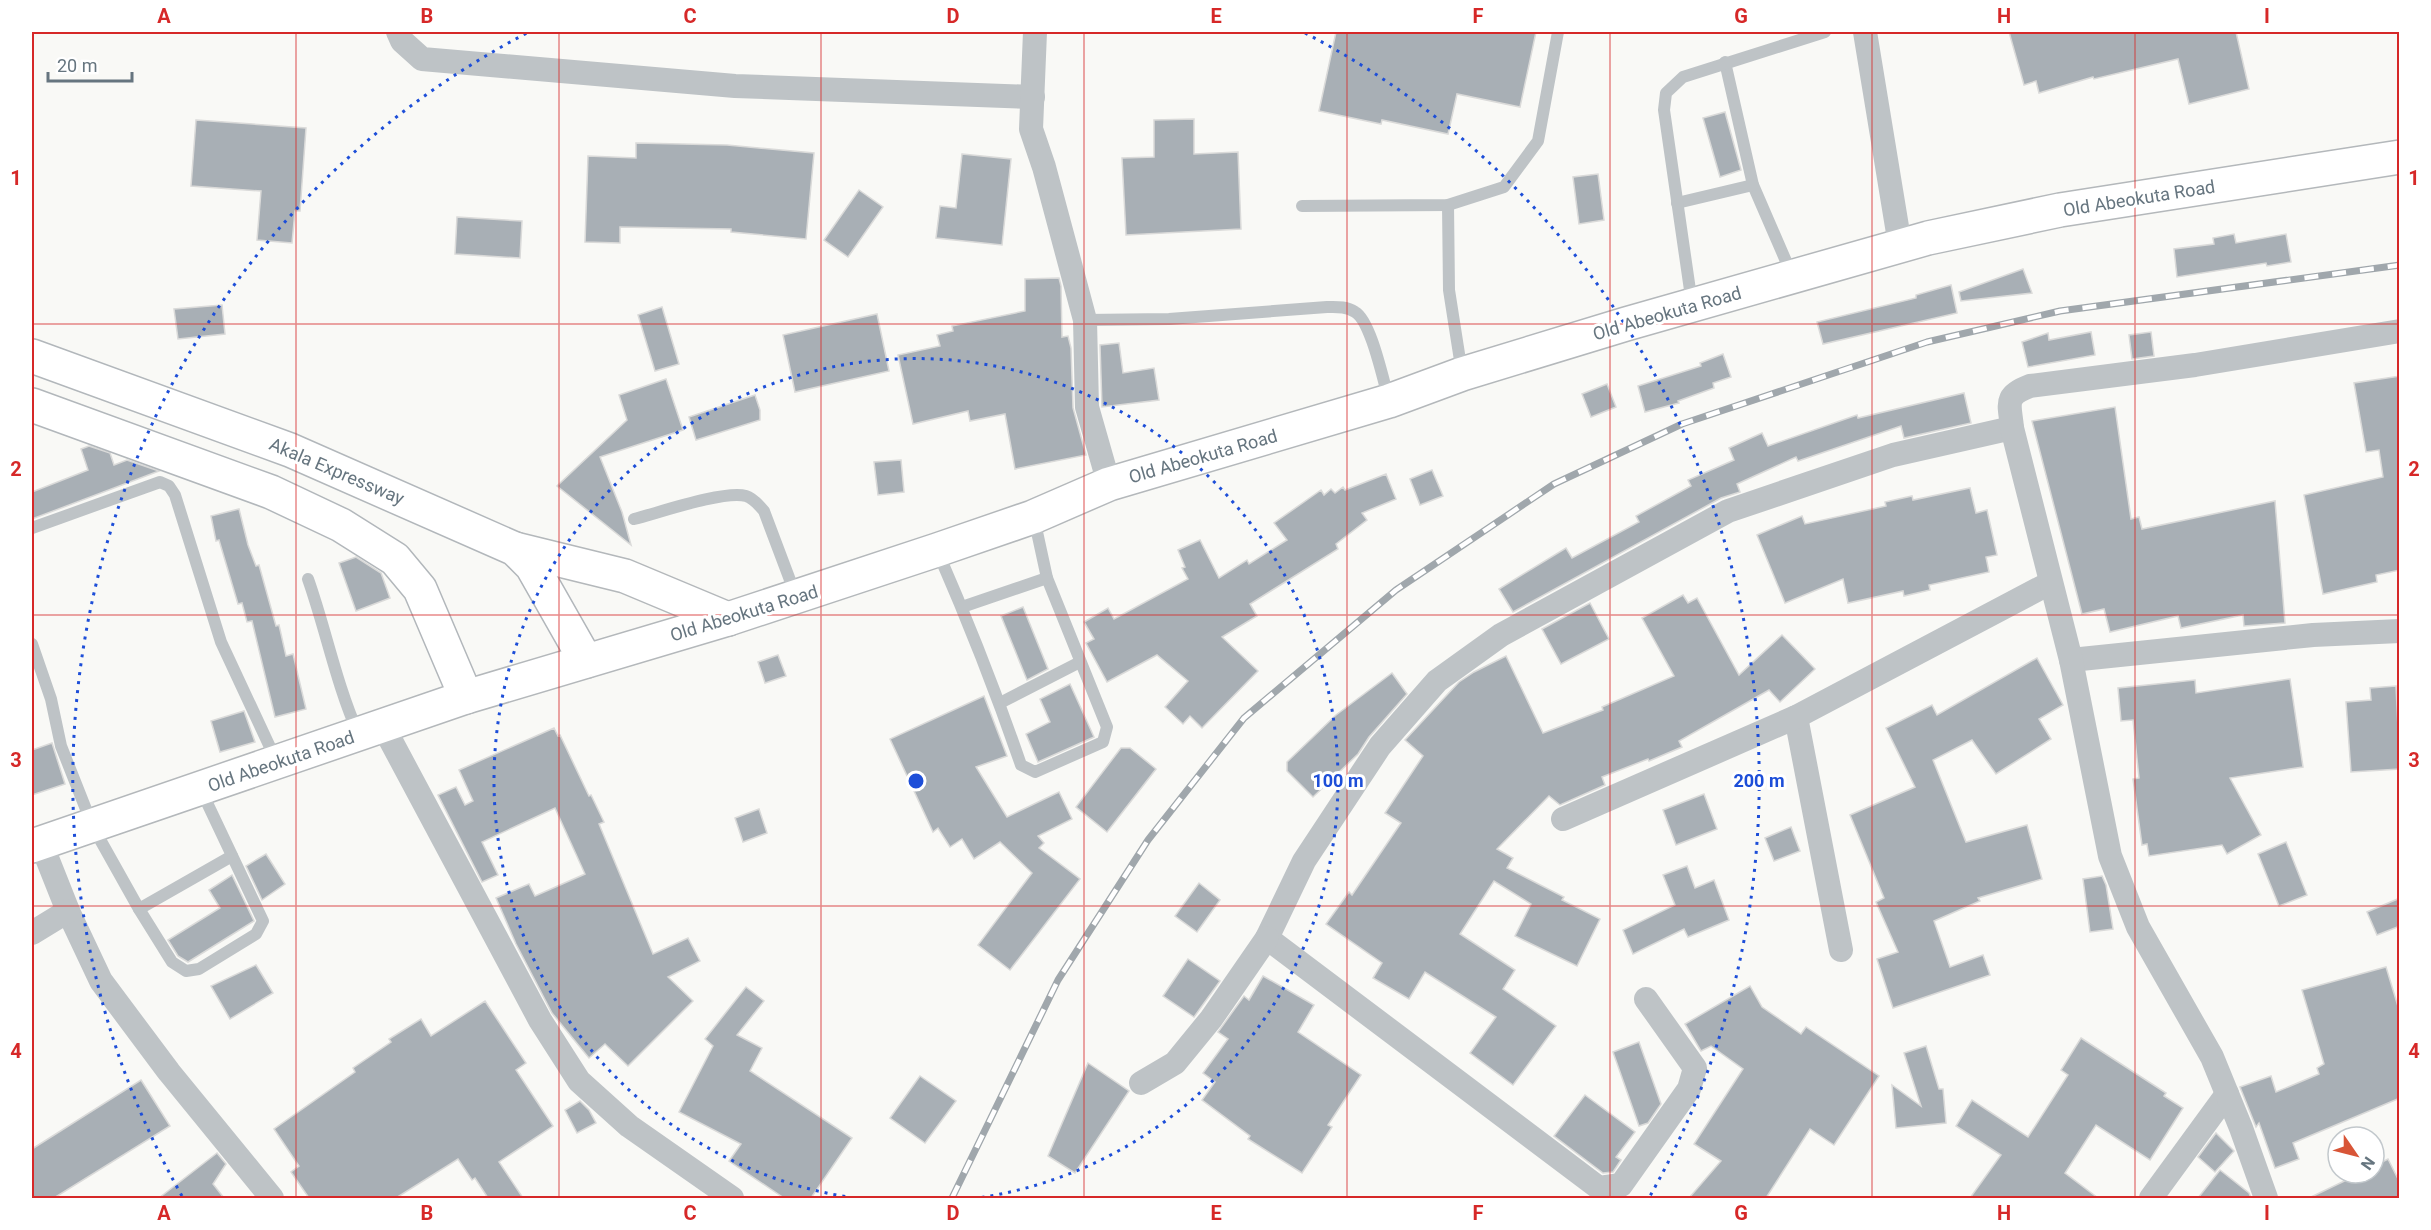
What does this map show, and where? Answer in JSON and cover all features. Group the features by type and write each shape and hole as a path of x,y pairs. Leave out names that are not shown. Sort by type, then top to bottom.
{"main road":[{"name":"Old Abeokuta Road","path":"36,845 466,697 728,619 937,550 1033,517 1109,484 1389,401 1462,374 1693,305 1900,245 2060,210 2400,157"},
{"name":"Akala Expressway","path":"32,356 290,450 515,549 532,566 586,661"},
{"path":"32,405 271,492 341,525 395,558 420,589 466,697"},
{"path":"515,549 625,576 728,619"}],"street":[{"path":"398,32 402,41 422,59 735,86 1033,97"},
{"path":"1035,32 1031,129 1044,167 1085,320 1087,407 1109,484"},
{"path":"1865,32 1900,245"},
{"path":"2266,1198 2212,1057 2138,927 2110,856 2071,660 2012,428 2010,400 2016,391 2030,386 2195,365 2400,331"},
{"path":"1140,1083 1175,1063 1211,1019 1267,938 1304,861 1380,746 1437,681 1501,635 1728,511 1893,455 2012,428"},
{"path":"1563,819 1796,717 2050,583"},
{"path":"2071,660 2313,634 2400,631"},
{"path":"1796,717 1841,950"},
{"path":"371,730 540,1020 579,1081 629,1126 732,1198"},
{"path":"36,845 101,981 169,1072 272,1198"},
{"path":"32,933 68,911"},
{"path":"1267,938 1599,1188 1621,1185 1689,1089 1695,1068 1646,999"},
{"path":"2151,1198 2227,1094"}],"lane":[{"path":"1302,206 1448,205 1504,187 1538,141 1557,32"},
{"path":"1693,305 1664,110 1666,93 1683,77 1825,32"},
{"path":"1725,62 1753,185 1793,277"},
{"path":"1677,203 1753,185"},
{"path":"1448,205 1449,290 1462,374"},
{"path":"1085,320 1169,319 1327,307 1346,308 1357,313 1365,323 1389,401"},
{"path":"32,528 160,482 169,486 175,495 221,642 278,763"},
{"path":"634,519 728,495 746,496 764,511 797,597"},
{"path":"937,550 1000,703 1021,765 1035,772 1103,742 1107,727 1047,578 1033,517"},
{"path":"962,607 1047,578"},
{"path":"308,579 325,630 339,686 371,730"},
{"path":"32,644 51,699 61,746 93,826 139,909 172,962 186,971 199,969 256,933 263,921 201,790"},
{"path":"1000,703 1080,662"},
{"path":"139,909 232,856"}],"building":[{"path":"1336,32 1536,32 1520,107 1457,94 1448,134 1382,120 1381,124 1319,111"},
{"path":"2009,32 2236,32 2249,89 2189,104 2178,59 2094,79 2093,77 2039,93 2036,81 2024,85"},
{"path":"1725,112 1741,170 1720,177 1703,118"},
{"path":"1194,119 1194,154 1238,152 1241,229 1126,235 1122,158 1154,157 1154,120"},
{"path":"196,120 306,128 300,211 295,211 292,243 257,240 261,191 191,186"},
{"path":"636,143 727,145 814,153 806,239 731,232 731,229 620,227 620,243 585,242 588,156 636,158"},
{"path":"962,154 1011,159 1002,245 936,238 940,206 956,208"},
{"path":"1598,174 1604,220 1579,224 1573,177"},
{"path":"859,190 883,207 848,257 824,240"},
{"path":"457,217 522,221 520,258 455,254"},
{"path":"2234,234 2236,243 2286,234 2291,262 2267,266 2266,263 2177,277 2174,249 2214,244 2213,238"},
{"path":"2023,269 2032,293 1961,301 1959,292"},
{"path":"1059,278 1062,337 1068,336 1071,348 1073,408 1086,455 1015,469 1005,414 970,421 968,411 913,424 898,355 940,346 937,335 953,331 952,326 1025,311 1025,279"},
{"path":"1951,285 1957,313 1823,344 1817,322 1916,298 1916,295"},
{"path":"222,305 225,334 178,339 174,309"},
{"path":"662,307 679,364 655,371 638,315"},
{"path":"877,314 889,371 795,392 783,335"},
{"path":"2091,332 2095,355 2028,367 2022,342 2048,333 2049,340"},
{"path":"2151,332 2154,356 2132,359 2129,335"},
{"path":"1119,343 1123,373 1154,368 1159,400 1102,407 1100,345"},
{"path":"1723,354 1731,377 1713,383 1714,388 1678,401 1679,403 1645,412 1638,386 1701,366 1700,363"},
{"path":"2400,376 2400,570 2376,575 2377,582 2323,594 2304,495 2383,477 2379,450 2366,452 2354,383"},
{"path":"666,379 683,430 600,457 622,512 631,545 557,486 627,420 619,395"},
{"path":"1607,384 1616,407 1591,417 1582,394"},
{"path":"1964,393 1971,423 1904,438 1901,426 1798,461 1796,457 1737,484 1740,492 1721,498 1513,612 1499,589 1566,548 1572,558 1639,522 1636,516 1691,486 1688,480 1734,460 1729,448 1762,433 1768,446 1857,415 1858,418"},
{"path":"755,395 760,410 760,420 696,440 689,417"},
{"path":"2115,407 2131,519 2139,517 2142,529 2275,501 2285,623 2244,626 2243,615 2181,628 2178,616 2110,632 2104,609 2082,614 2032,421"},
{"path":"89,446 110,453 114,465 127,460 159,471 32,519 32,492 88,470 81,449"},
{"path":"901,460 904,492 878,495 874,462"},
{"path":"1432,470 1443,496 1420,505 1410,479"},
{"path":"1386,474 1396,499 1362,513 1367,520 1336,544 1338,549 1250,604 1257,616 1222,637 1258,671 1202,728 1190,716 1183,724 1165,707 1188,681 1157,655 1107,682 1086,643 1094,639 1084,622 1108,608 1114,619 1188,579 1182,568 1185,567 1178,550 1200,540 1219,578 1247,560 1249,564 1287,540 1274,523 1321,490 1324,495 1331,489 1335,493 1343,487 1345,490"},
{"path":"1970,488 1976,513 1987,510 1997,555 1986,557 1989,572 1929,585 1930,590 1904,596 1903,591 1848,603 1843,579 1785,603 1757,535 1802,516 1805,524 1886,506 1885,502 1912,496 1913,500"},
{"path":"239,509 248,545 256,566 259,565 276,626 279,625 286,656 293,654 306,709 275,717 252,621 247,622 242,603 238,604 219,540 216,541 211,516"},
{"path":"356,557 381,573 390,598 356,611 339,563"},
{"path":"1683,595 1688,603 1697,598 1739,675 1782,635 1815,669 1780,702 1769,690 1679,741 1682,747 1602,777 1605,785 1560,805 1549,796 1497,849 1513,858 1507,868 1564,897 1562,900 1600,919 1577,966 1515,936 1531,904 1494,881 1460,934 1515,970 1503,989 1556,1026 1513,1085 1470,1053 1496,1017 1425,972 1409,999 1373,978 1382,963 1326,924 1349,892 1352,895 1401,823 1385,813 1423,756 1405,740 1459,682 1506,656 1543,733 1603,710 1602,707 1674,676 1642,618"},
{"path":"1590,603 1609,639 1561,664 1542,629"},
{"path":"1023,607 1048,669 1027,680 1001,616"},
{"path":"778,655 786,676 765,683 758,662"},
{"path":"2037,658 2063,705 2039,719 2051,739 1996,774 1972,740 1933,760 1966,842 2027,825 2042,879 1978,898 1980,901 1934,921 1950,967 1983,955 1990,975 1893,1008 1877,959 1898,952 1876,902 1884,898 1850,815 1915,787 1886,728 1932,705 1937,715"},
{"path":"1392,673 1407,694 1369,737 1358,754 1313,797 1287,771 1287,762 1336,715"},
{"path":"2290,679 2303,767 2230,778 2261,835 2227,854 2222,845 2149,856 2147,844 2142,845 2133,779 2139,778 2133,720 2121,721 2118,688 2195,680 2196,693"},
{"path":"1070,684 1094,737 1038,762 1026,734 1050,722 1040,699"},
{"path":"2396,686 2400,769 2351,772 2346,702 2371,700 2370,688"},
{"path":"984,696 1007,756 976,767 1007,817 1059,792 1072,819 1038,836 1044,843 1039,848 1080,879 1010,970 978,945 1032,873 1000,842 974,859 962,839 950,847 938,828 933,832 890,739"},
{"path":"244,711 255,742 220,752 211,721"},
{"path":"554,728 558,736 560,735 604,822 599,824 653,954 688,938 700,961 668,977 693,1001 628,1066 605,1044 589,1058 552,1013 516,944 496,898 529,884 535,896 585,874 555,808 482,842 498,875 482,882 438,795 456,787 465,805 473,801 459,770"},
{"path":"52,743 65,784 32,795 32,750"},
{"path":"1121,748 1130,748 1156,769 1107,832 1076,807"},
{"path":"1704,794 1717,829 1676,845 1663,810"},
{"path":"759,809 767,833 743,842 735,818"},
{"path":"1791,827 1800,851 1774,861 1765,838"},
{"path":"2286,842 2307,895 2279,906 2258,854"},
{"path":"266,854 285,884 262,900 246,866"},
{"path":"1687,866 1695,888 1714,880 1729,920 1688,937 1684,929 1633,954 1623,930 1675,905 1663,875"},
{"path":"232,875 254,921 188,962 178,956 168,940 220,908 209,890"},
{"path":"2102,876 2106,885 2113,929 2090,932 2083,879"},
{"path":"1199,883 1220,900 1197,932 1175,916"},
{"path":"2400,898 2400,926 2377,935 2367,912"},
{"path":"1188,959 1220,981 1194,1017 1163,996"},
{"path":"256,965 273,993 230,1019 211,986"},
{"path":"2386,967 2400,1013 2400,1098 2336,1125 2326,1125 2326,1129 2293,1143 2299,1159 2275,1168 2259,1123 2256,1127 2240,1087 2271,1076 2276,1092 2319,1074 2317,1068 2324,1064 2302,990"},
{"path":"1263,976 1314,1005 1298,1032 1361,1075 1328,1125 1332,1127 1302,1173 1248,1139 1250,1136 1202,1100 1215,1082 1203,1073 1228,1039 1218,1032 1244,996 1249,1000"},
{"path":"1750,986 1762,1007 1801,1034 1806,1027 1879,1076 1834,1145 1810,1129 1766,1198 1689,1198 1721,1161 1694,1144 1743,1069 1711,1046 1701,1051 1685,1024"},
{"path":"746,987 764,1001 737,1035 762,1048 750,1071 852,1138 811,1198 784,1198 729,1161 741,1144 679,1112 713,1046 705,1039"},
{"path":"485,1001 526,1063 516,1070 553,1126 499,1162 523,1198 488,1198 475,1178 472,1180 458,1159 396,1198 309,1198 291,1172 299,1166 274,1129 355,1072 353,1068 391,1042 389,1039 421,1019 431,1036"},
{"path":"2081,1038 2166,1093 2164,1096 2183,1108 2150,1160 2096,1125 2065,1173 2098,1198 1970,1198 2001,1155 1956,1126 1972,1100 2028,1137 2068,1075 2061,1070"},
{"path":"1639,1042 1661,1104 1648,1123 1639,1126 1613,1052"},
{"path":"1926,1046 1939,1089 1943,1089 1946,1123 1896,1128 1892,1085 1921,1106 1904,1053"},
{"path":"1088,1063 1129,1091 1075,1173 1048,1156"},
{"path":"920,1076 956,1101 925,1143 890,1118"},
{"path":"141,1080 170,1126 54,1198 32,1198 32,1149"},
{"path":"1585,1095 1635,1132 1616,1157 1621,1160 1613,1172 1603,1173 1554,1136"},
{"path":"580,1101 589,1110 596,1123 577,1133 565,1110"},
{"path":"2216,1133 2234,1151 2215,1172 2198,1157"},
{"path":"217,1153 226,1164 213,1184 224,1198 159,1198"},
{"path":"2388,1159 2400,1183 2400,1198 2309,1198 2336,1185 2386,1185 2386,1160"},
{"path":"2220,1170 2249,1193 2251,1198 2198,1198"}],"railway":[{"path":"952,1198 1058,980 1148,840 1244,718 1396,590 1554,484 1682,424 1927,342 2060,311 2400,265"}]}
